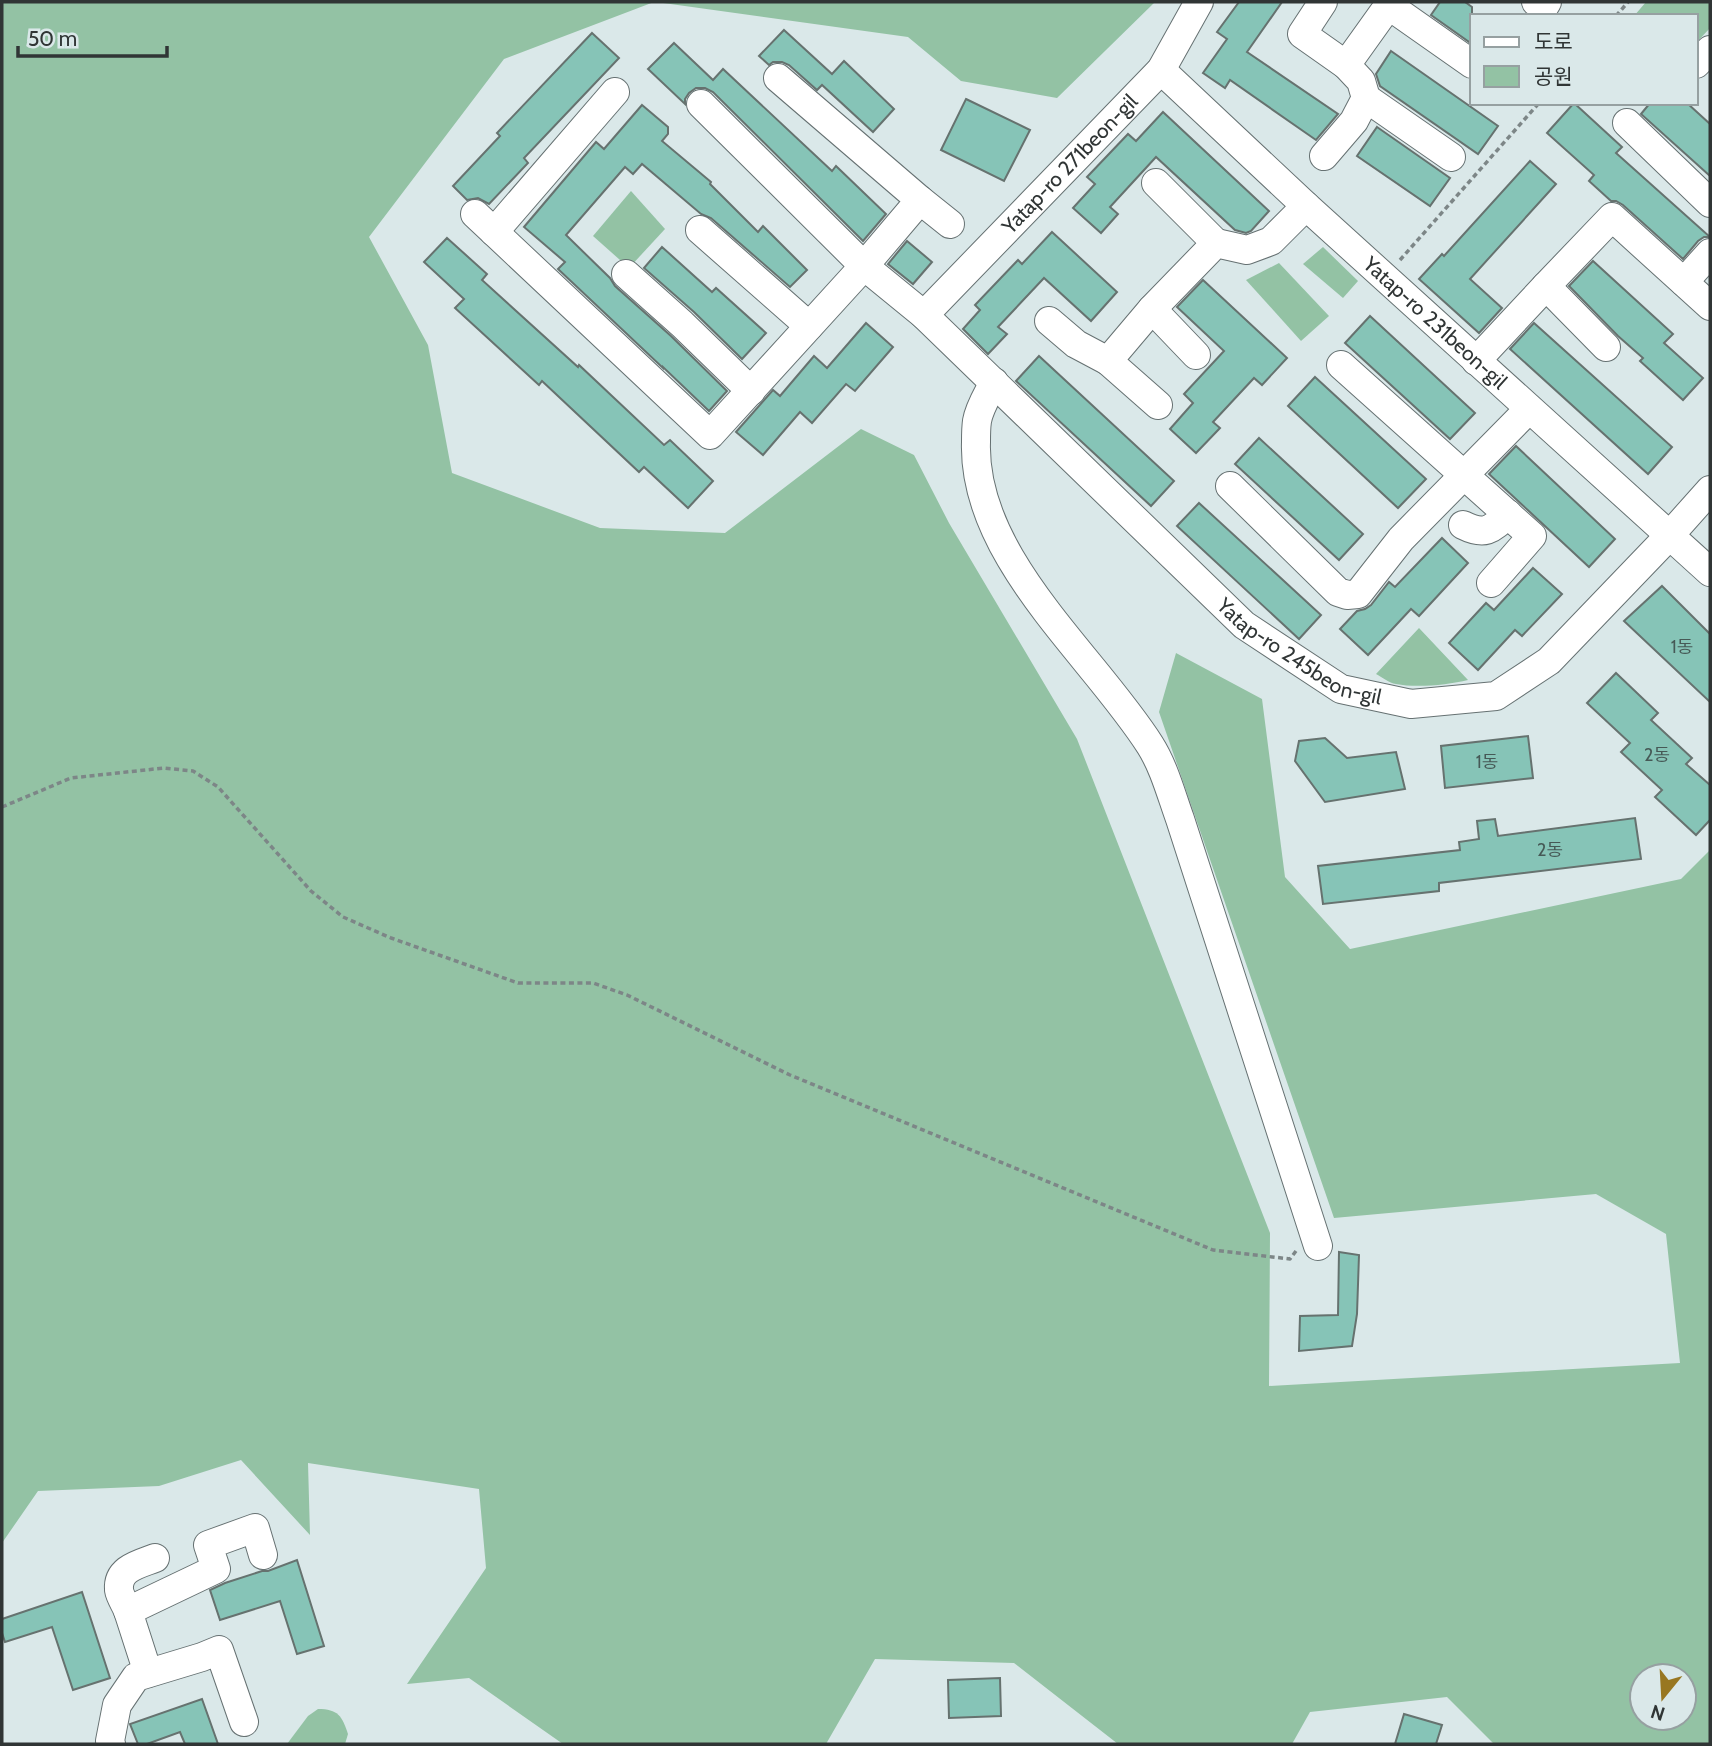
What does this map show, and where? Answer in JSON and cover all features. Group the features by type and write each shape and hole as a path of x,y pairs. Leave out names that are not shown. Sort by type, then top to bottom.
{"street":[{"name":"Yatap-ro 271beon-gil","path":"924,315 1161,70 1199,2"},
{"path":"1323,2 1302,34 1346,65 1361,81 1366,98 1451,157"},
{"path":"1536,2 1544,7 1547,2"},
{"path":"1346,65 1390,3 1470,63"},
{"name":"Yatap-ro 231beon-gil","path":"1161,70 1306,206 1710,572"},
{"path":"778,78 950,224"},
{"path":"615,92 485,223 710,435 920,200"},
{"path":"1324,156 1354,121 1366,98"},
{"name":"Yatap-ro 245beon-gil","path":"701,104 864,265 924,315 1244,625 1341,689 1411,704 1496,696 1549,661 1710,490"},
{"path":"1627,122 1710,203"},
{"path":"1156,183 1216,243 1247,250 1271,241 1306,206"},
{"path":"1476,361 1612,217 1710,306"},
{"path":"700,230 809,326"},
{"path":"1108,361 1152,309 1216,243"},
{"path":"1684,282 1710,253"},
{"path":"626,274 751,391"},
{"path":"1546,286 1606,347"},
{"path":"1152,309 1196,355"},
{"path":"1049,321 1076,344 1108,361 1158,405"},
{"path":"1342,365 1532,536 1492,583"},
{"path":"994,382 977,419 975,460 983,502 1003,545 1050,616 1151,746 1185,832 1315,1238"},
{"path":"1230,486 1338,592 1347,596 1358,594 1401,539 1529,409"},
{"path":"1463,525 1475,530 1493,528 1508,514"},
{"path":"1358,562 1385,537 1401,539"},
{"path":"128,1612 216,1569 208,1545 255,1528 263,1555"},
{"path":"148,1673 119,1590 121,1578 128,1567 155,1558"},
{"path":"111,1744 117,1705 136,1677 219,1650 244,1723"}],"path":[{"path":"1385,277 1536,105"},
{"path":"2,807 71,778 164,768 193,771 218,788 311,891 343,917 391,938 518,983 593,983 627,995 790,1075 1213,1250 1290,1259 1315,1238"}],"green space":[{"path":"2,2 654,2 504,59 369,237 428,345 452,473 600,528 725,533 861,429 914,455 949,523 1077,739 1270,1233 1269,1386 1680,1363 1666,1234 1596,1194 1334,1218 1159,712 1176,653 1262,699 1285,877 1350,949 1681,879 1710,850 1710,1744 1494,1744 1447,1697 1310,1712 1292,1744 1118,1744 1014,1663 875,1659 826,1744 563,1744 469,1678 407,1684 486,1568 479,1489 308,1463 310,1535 241,1460 159,1486 38,1491 2,1543"},
{"path":"656,2 1155,2 1057,98 961,81 908,37"},
{"path":"1646,2 1708,2 1710,28 1698,41 1698,14 1636,14"},
{"path":"631,191 665,229 629,268 593,236"},
{"path":"1323,247 1358,281 1343,298 1303,264"},
{"path":"1279,263 1329,316 1301,341 1246,280"},
{"path":"1419,628 1468,680 1442,685 1413,686 1393,683 1376,674"},
{"path":"318,1709 330,1710 341,1718 348,1734 345,1744 287,1744 308,1716"}],"building":[{"path":"1239,2 1282,2 1247,52 1338,114 1316,140 1230,80 1225,88 1203,73 1227,39 1217,32"},
{"path":"1440,2 1465,2 1472,7 1470,43 1431,15"},
{"path":"784,30 832,74 844,61 894,109 873,132 822,85 817,90 782,62 769,65 759,56"},
{"path":"592,33 619,58 524,158 528,163 489,204 478,198 467,200 453,186 500,136 497,133"},
{"path":"674,43 713,80 723,69 832,171 836,166 886,214 863,241 713,92 696,88 689,93 685,104 648,69"},
{"path":"1391,51 1498,126 1478,154 1380,86 1376,74"},
{"path":"966,99 1030,130 1004,181 941,150"},
{"path":"642,105 668,127 668,134 662,141 711,182 758,232 763,226 807,270 790,287 711,218 701,214 642,164 633,174 625,167 566,235 615,286 727,391 709,411 558,269 565,262 524,227 596,142 604,149"},
{"path":"1572,105 1576,105 1622,147 1616,153 1710,237 1698,241 1683,259 1623,205 1611,201 1589,181 1594,175 1547,133"},
{"path":"1648,105 1689,105 1710,124 1710,176 1641,114"},
{"path":"1163,112 1269,211 1251,231 1246,233 1235,230 1156,157 1110,207 1118,214 1101,233 1073,208 1095,184 1087,177 1128,134 1136,141"},
{"path":"1377,127 1450,178 1430,206 1357,156"},
{"path":"1530,161 1556,184 1470,279 1502,308 1479,333 1419,279 1442,254 1444,256"},
{"path":"1052,232 1117,292 1091,321 1044,278 998,327 1007,334 988,354 963,329 980,310 975,305 1018,260 1022,264"},
{"path":"447,238 487,274 482,280 578,367 579,365 664,445 670,440 713,481 688,508 644,467 639,472 542,381 539,385 455,308 464,299 424,262"},
{"path":"907,241 932,262 913,284 888,264"},
{"path":"662,247 712,292 716,288 766,333 742,359 644,268"},
{"path":"1593,261 1673,334 1664,343 1703,378 1683,400 1640,361 1643,358 1569,286"},
{"path":"1203,280 1287,358 1262,385 1254,378 1213,422 1220,428 1196,453 1170,429 1193,403 1184,394 1224,351 1177,307"},
{"path":"1370,316 1475,413 1450,439 1345,343"},
{"path":"866,323 893,347 855,391 846,384 812,423 800,412 763,455 736,432 773,390 780,396 814,356 827,368"},
{"path":"1534,323 1672,447 1648,474 1510,349"},
{"path":"1039,356 1174,481 1151,506 1016,381"},
{"path":"1315,377 1426,479 1398,508 1288,406"},
{"path":"1259,438 1363,534 1339,560 1235,464"},
{"path":"1516,446 1615,539 1589,567 1489,474"},
{"path":"1199,503 1321,615 1299,639 1177,526"},
{"path":"1442,538 1468,563 1419,616 1411,609 1368,655 1340,629 1357,611 1371,605 1389,582 1395,587"},
{"path":"1533,568 1562,594 1522,636 1515,630 1478,670 1449,643 1486,603 1494,610"},
{"path":"1662,586 1710,634 1710,702 1624,621"},
{"path":"1616,673 1658,713 1651,720 1692,758 1686,764 1710,785 1710,820 1696,835 1655,797 1662,790 1621,752 1630,743 1587,703"},
{"path":"1528,736 1533,778 1445,788 1441,746"},
{"path":"1325,738 1347,758 1396,752 1405,789 1325,802 1295,761 1299,741"},
{"path":"1635,818 1641,859 1439,883 1439,891 1323,904 1318,866 1460,850 1459,842 1479,839 1477,821 1495,819 1498,836"},
{"path":"1339,1252 1359,1255 1357,1314 1352,1346 1299,1351 1300,1316 1338,1315"},
{"path":"297,1560 324,1646 297,1654 280,1601 220,1620 210,1590"},
{"path":"82,1592 110,1678 73,1690 52,1627 5,1642 2,1619"},
{"path":"1000,1678 1001,1716 949,1718 948,1680"},
{"path":"202,1699 218,1744 185,1744 180,1732 147,1744 138,1744 130,1724"},
{"path":"1404,1714 1442,1725 1436,1744 1395,1744"}]}
